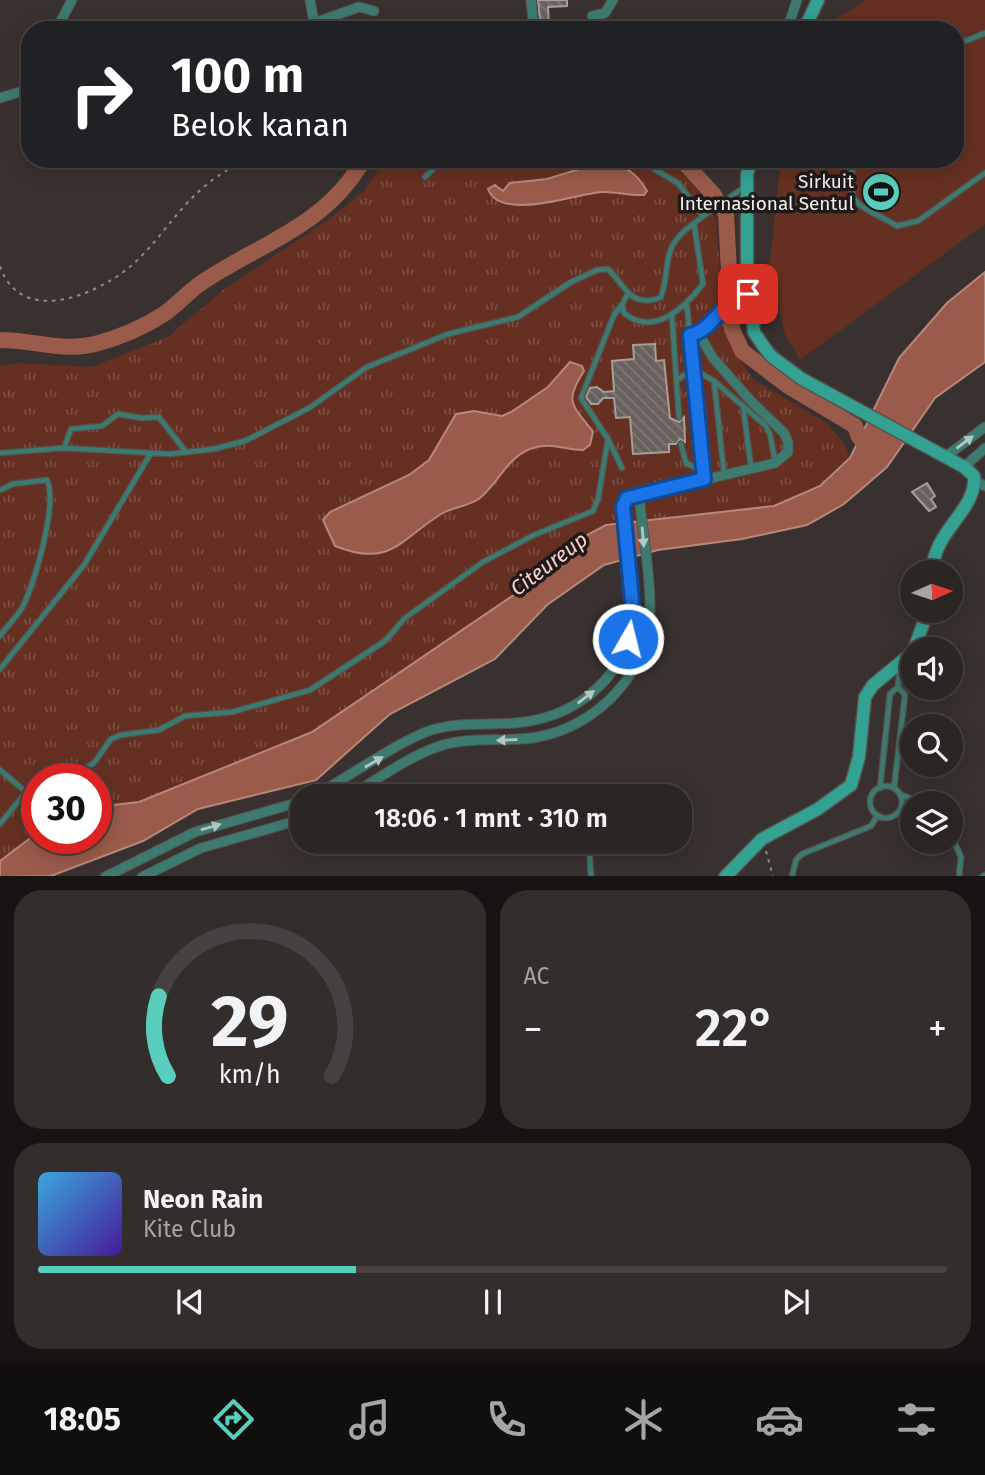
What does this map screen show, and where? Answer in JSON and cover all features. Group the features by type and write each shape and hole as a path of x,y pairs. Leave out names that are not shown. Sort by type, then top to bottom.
{"street":[{"path":"61,21 72,0"},
{"path":"310,0 311,21"},
{"path":"531,0 533,21"},
{"path":"592,16 605,13 613,0"},
{"path":"790,21 797,0"},
{"path":"808,21 818,0"},
{"path":"321,21 359,7 374,11"},
{"path":"0,98 21,92"},
{"path":"750,168 743,295 754,332 771,356 802,379 964,467 972,472 980,484 938,542 934,560"},
{"path":"335,784 433,729 537,720 576,705 605,681 628,639 633,611 623,516 627,498 704,475 775,463 788,452 784,433 751,401 695,335 743,295"},
{"path":"945,457 985,427"},
{"path":"964,467 985,447"},
{"path":"371,784 439,746 541,737 563,730 600,710 618,692 644,645 650,612 639,494"},
{"path":"632,597 649,594"},
{"path":"726,876 762,838 825,805 851,785 859,757 865,697 873,685 900,666"},
{"path":"107,876 170,842 290,804"},
{"path":"144,876 177,858 290,823"},
{"path":"170,842 177,858"}],"lane":[{"path":"964,42 985,33"},
{"path":"425,177 434,168"},
{"path":"652,168 678,183 703,216"},
{"path":"852,168 849,188 852,199 897,226 918,222 985,173"},
{"path":"0,453 64,447 152,453 187,453 214,449 253,437 309,408 367,367 448,334 518,317 597,270 608,269 628,295 642,301 661,297 666,281 669,248 680,233 747,186"},
{"path":"622,305 628,317 648,321 672,317 687,305 703,284 694,223"},
{"path":"622,468 608,439 580,398 614,315 628,295"},
{"path":"687,305 695,335 693,369 704,475"},
{"path":"672,317 679,417"},
{"path":"677,380 693,369"},
{"path":"693,369 714,381 770,434 775,463"},
{"path":"714,381 724,473"},
{"path":"743,406 751,468"},
{"path":"64,447 71,429 102,426 112,416 123,414 141,418 159,417 187,453"},
{"path":"94,763 111,739 121,735 159,730 185,716 232,712 290,697 310,690 355,662 385,641 405,618 430,598 447,590 483,562 534,535 593,511 598,499 608,439"},
{"path":"681,443 686,463 704,475"},
{"path":"0,669 84,565 152,453"},
{"path":"0,490 13,484 47,480 51,488 46,540 23,607 0,636"},
{"path":"900,666 898,687 890,694 880,788 870,801 877,816 885,819 900,811"},
{"path":"894,789 905,695 898,687"},
{"path":"0,770 21,788"},
{"path":"880,788 894,789 900,794"},
{"path":"0,824 21,799"},
{"path":"792,876 796,860 802,854 871,826 877,816"},
{"path":"590,854 591,876"},
{"path":"959,876 960,854"}],"path":[{"path":"0,266 3,276 18,292 35,301 67,301 127,270 196,193 234,168"},
{"path":"762,838 773,876"}],"green space":[{"name":"Sirkuit Internasional Sentul","path":"867,0 985,0 985,224 800,360 785,334 769,268 780,168 964,168 964,21 832,21"},
{"path":"380,168 676,168 696,187 716,219 723,318 730,345 754,380 827,423 845,445 850,458 820,486 774,506 605,525 558,551 524,588 312,732 139,802 112,805 112,763 21,763 21,845 0,861 0,366 19,363 91,367 168,337 223,290 321,225 364,191"}],"water":[{"path":"583,168 624,168 639,179 647,191 644,195 601,192 522,205 507,204 495,199 488,189 495,185 503,191 510,183 547,179"},
{"name":"Citeureup","path":"985,272 985,362 935,398 887,467 844,504 807,525 742,539 658,550 604,565 547,605 495,659 390,714 316,780 290,784 290,786 198,809 143,841 112,853 112,805 139,802 312,732 524,588 557,551 606,525 774,506 820,486 850,458 899,358 947,303"},
{"path":"570,362 582,366 584,371 572,397 576,409 593,432 590,445 583,450 544,446 522,453 480,498 441,514 393,548 369,554 335,546 323,520 330,512 409,475 429,460 456,414 474,411 502,416 511,412 548,387"},
{"path":"21,845 21,854 109,854 51,876 0,876 0,861"}],"building":[{"path":"538,0 567,0 567,6 548,7 549,21 540,21"},
{"path":"655,344 656,361 664,360 670,418 679,422 684,417 685,442 680,439 676,444 669,444 669,452 633,454 630,417 616,418 614,398 603,398 598,404 591,404 586,397 590,388 597,387 604,392 614,391 612,361 634,359 633,345"},
{"path":"927,483 935,496 931,499 936,507 929,511 912,492"}],"waterway":[{"path":"0,340 72,347 113,339 139,328 164,314 201,283 311,217 331,201 358,168"},
{"path":"689,168 713,194 726,214 732,329 742,351 788,386 855,426 859,437 873,453"}],"place":[{"name":"Sirkuit Internasional Sentul","path":"881,192"}],"route":[{"path":"628,639 633,611 623,506 627,498 704,479 690,335 699,334 737,296 748,294"}]}
